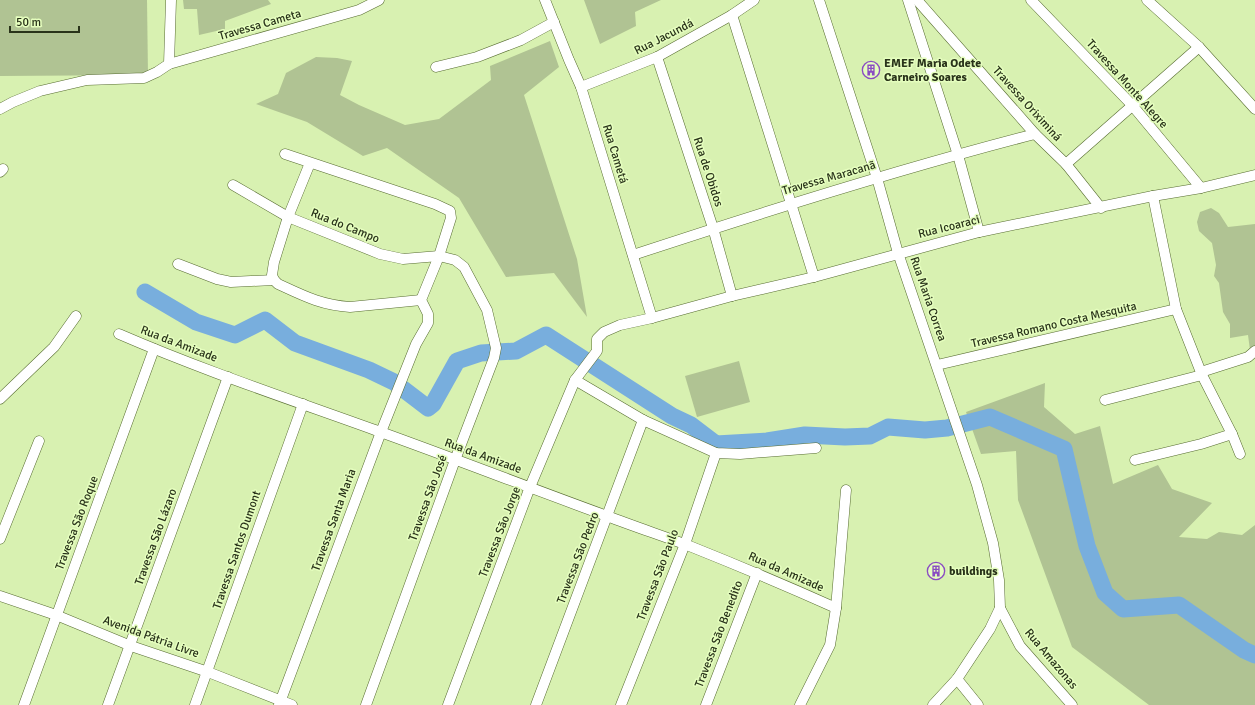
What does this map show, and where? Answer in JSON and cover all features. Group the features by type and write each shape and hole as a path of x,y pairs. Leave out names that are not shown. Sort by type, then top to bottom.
{"street":[{"path":"169,64 171,0"},
{"name":"Travessa Cameta","path":"0,109 40,91 87,80 144,78 169,64 359,10 380,0"},
{"name":"Rua Cametá","path":"545,0 581,86 652,318"},
{"name":"Rua Jacundá","path":"581,86 657,57 732,15 754,0"},
{"name":"Rua Maria Correa","path":"819,0 877,178 898,253 955,416 977,485 993,543 999,580 1000,608"},
{"path":"908,0 958,155 979,232"},
{"name":"Travessa Oriximiná","path":"917,0 1035,134 1066,164 1100,208"},
{"name":"Travessa Monte Alegre","path":"1031,0 1132,106 1201,188"},
{"path":"1147,0 1199,47 1255,109"},
{"path":"732,15 814,277"},
{"path":"436,68 477,57 521,40 554,22"},
{"path":"1066,164 1199,47"},
{"name":"Rua de Obidos","path":"657,57 713,228 732,296"},
{"name":"Travessa Maracanã","path":"633,255 791,203 1035,134"},
{"path":"285,154 310,162 435,204 450,211 451,218 439,256 422,300 350,307 339,306 318,302 278,284 274,280 272,272 274,262 288,217 310,162"},
{"name":"Rua Icoaraci","path":"652,318 732,296 814,277 979,232 1153,196 1201,188 1255,175"},
{"name":"Rua do Campo","path":"233,185 288,217 380,254 403,259 439,256 455,260"},
{"path":"1153,196 1176,309 1202,373 1232,434 1240,454"},
{"name":"Travessa São José","path":"366,705 494,358 496,348 487,310 464,268 455,260"},
{"path":"178,264 217,279 231,282 274,280"},
{"name":"Travessa Santa Maria","path":"280,703 380,432 416,344 428,323 428,314 422,300"},
{"name":"Travessa Romano Costa Mesquita","path":"937,366 1176,309"},
{"path":"0,399 54,347 76,316"},
{"name":"Travessa São Jorge","path":"448,705 530,487 575,380 597,351 597,339 604,332 620,325 652,318"},
{"name":"Rua da Amizade","path":"119,334 228,377 530,487 607,517 685,544 757,573 836,608"},
{"name":"Travessa São Roque","path":"24,705 154,349"},
{"path":"1105,400 1202,373 1248,357 1255,351"},
{"name":"Travessa São Lázaro","path":"108,705 131,646 228,377"},
{"path":"575,380 643,420 716,453 740,454 816,448"},
{"name":"Travessa Santos Dumont","path":"195,705 303,404"},
{"name":"Travessa São Pedro","path":"536,705 643,420"},
{"path":"1134,460 1201,444 1232,434"},
{"path":"0,539 39,442"},
{"name":"Travessa São Paulo","path":"621,705 685,544 716,453"},
{"path":"800,705 830,645 836,608 846,490"},
{"name":"Travessa São Benedito","path":"706,705 757,573"},
{"name":"Avenida Pátria Livre","path":"0,596 56,615 131,646 208,672 280,703 292,705"},
{"path":"933,705 957,679 990,629 1000,608"},
{"name":"Rua Amazonas","path":"1000,608 1020,646 1072,705"},
{"path":"957,679 978,705"}],"green space":[{"path":"0,0 147,0 148,75 0,76"},
{"path":"183,0 268,0 271,4 225,21 225,29 199,35 197,9 184,9"},
{"path":"584,0 661,0 635,12 636,26 600,44"},
{"path":"550,41 559,67 524,95 577,259 587,317 554,273 506,277 459,198 387,148 363,156 307,122 256,104 278,94 286,73 316,57 337,58 352,61 340,95 405,125 439,119 491,80 490,66"},
{"path":"1211,208 1219,213 1228,227 1255,224 1255,346 1250,350 1248,335 1230,338 1230,324 1223,312 1219,283 1214,276 1216,265 1212,243 1199,231 1197,222 1200,212"},
{"path":"739,361 750,402 697,417 685,376"},
{"path":"1045,383 1044,407 1075,434 1100,426 1113,484 1158,465 1172,489 1212,503 1179,537 1207,539 1219,532 1242,535 1255,525 1255,705 1149,705 1072,647 1018,500 1016,451 981,454 966,412"}],"waterway":[{"path":"145,292 196,322 235,335 265,320 295,343 369,370 394,382 428,408 433,404 457,361 481,353 516,351 546,335 672,416 691,425 716,444 767,441 805,435 845,437 870,436 888,427 925,430 947,428 990,417 1064,449 1087,546 1105,593 1123,609 1179,605 1244,650 1255,655"}],"place":[{"name":"EMEF Maria Odete Carneiro Soares","path":"871,70"},
{"name":"buildings","path":"936,571"}]}
